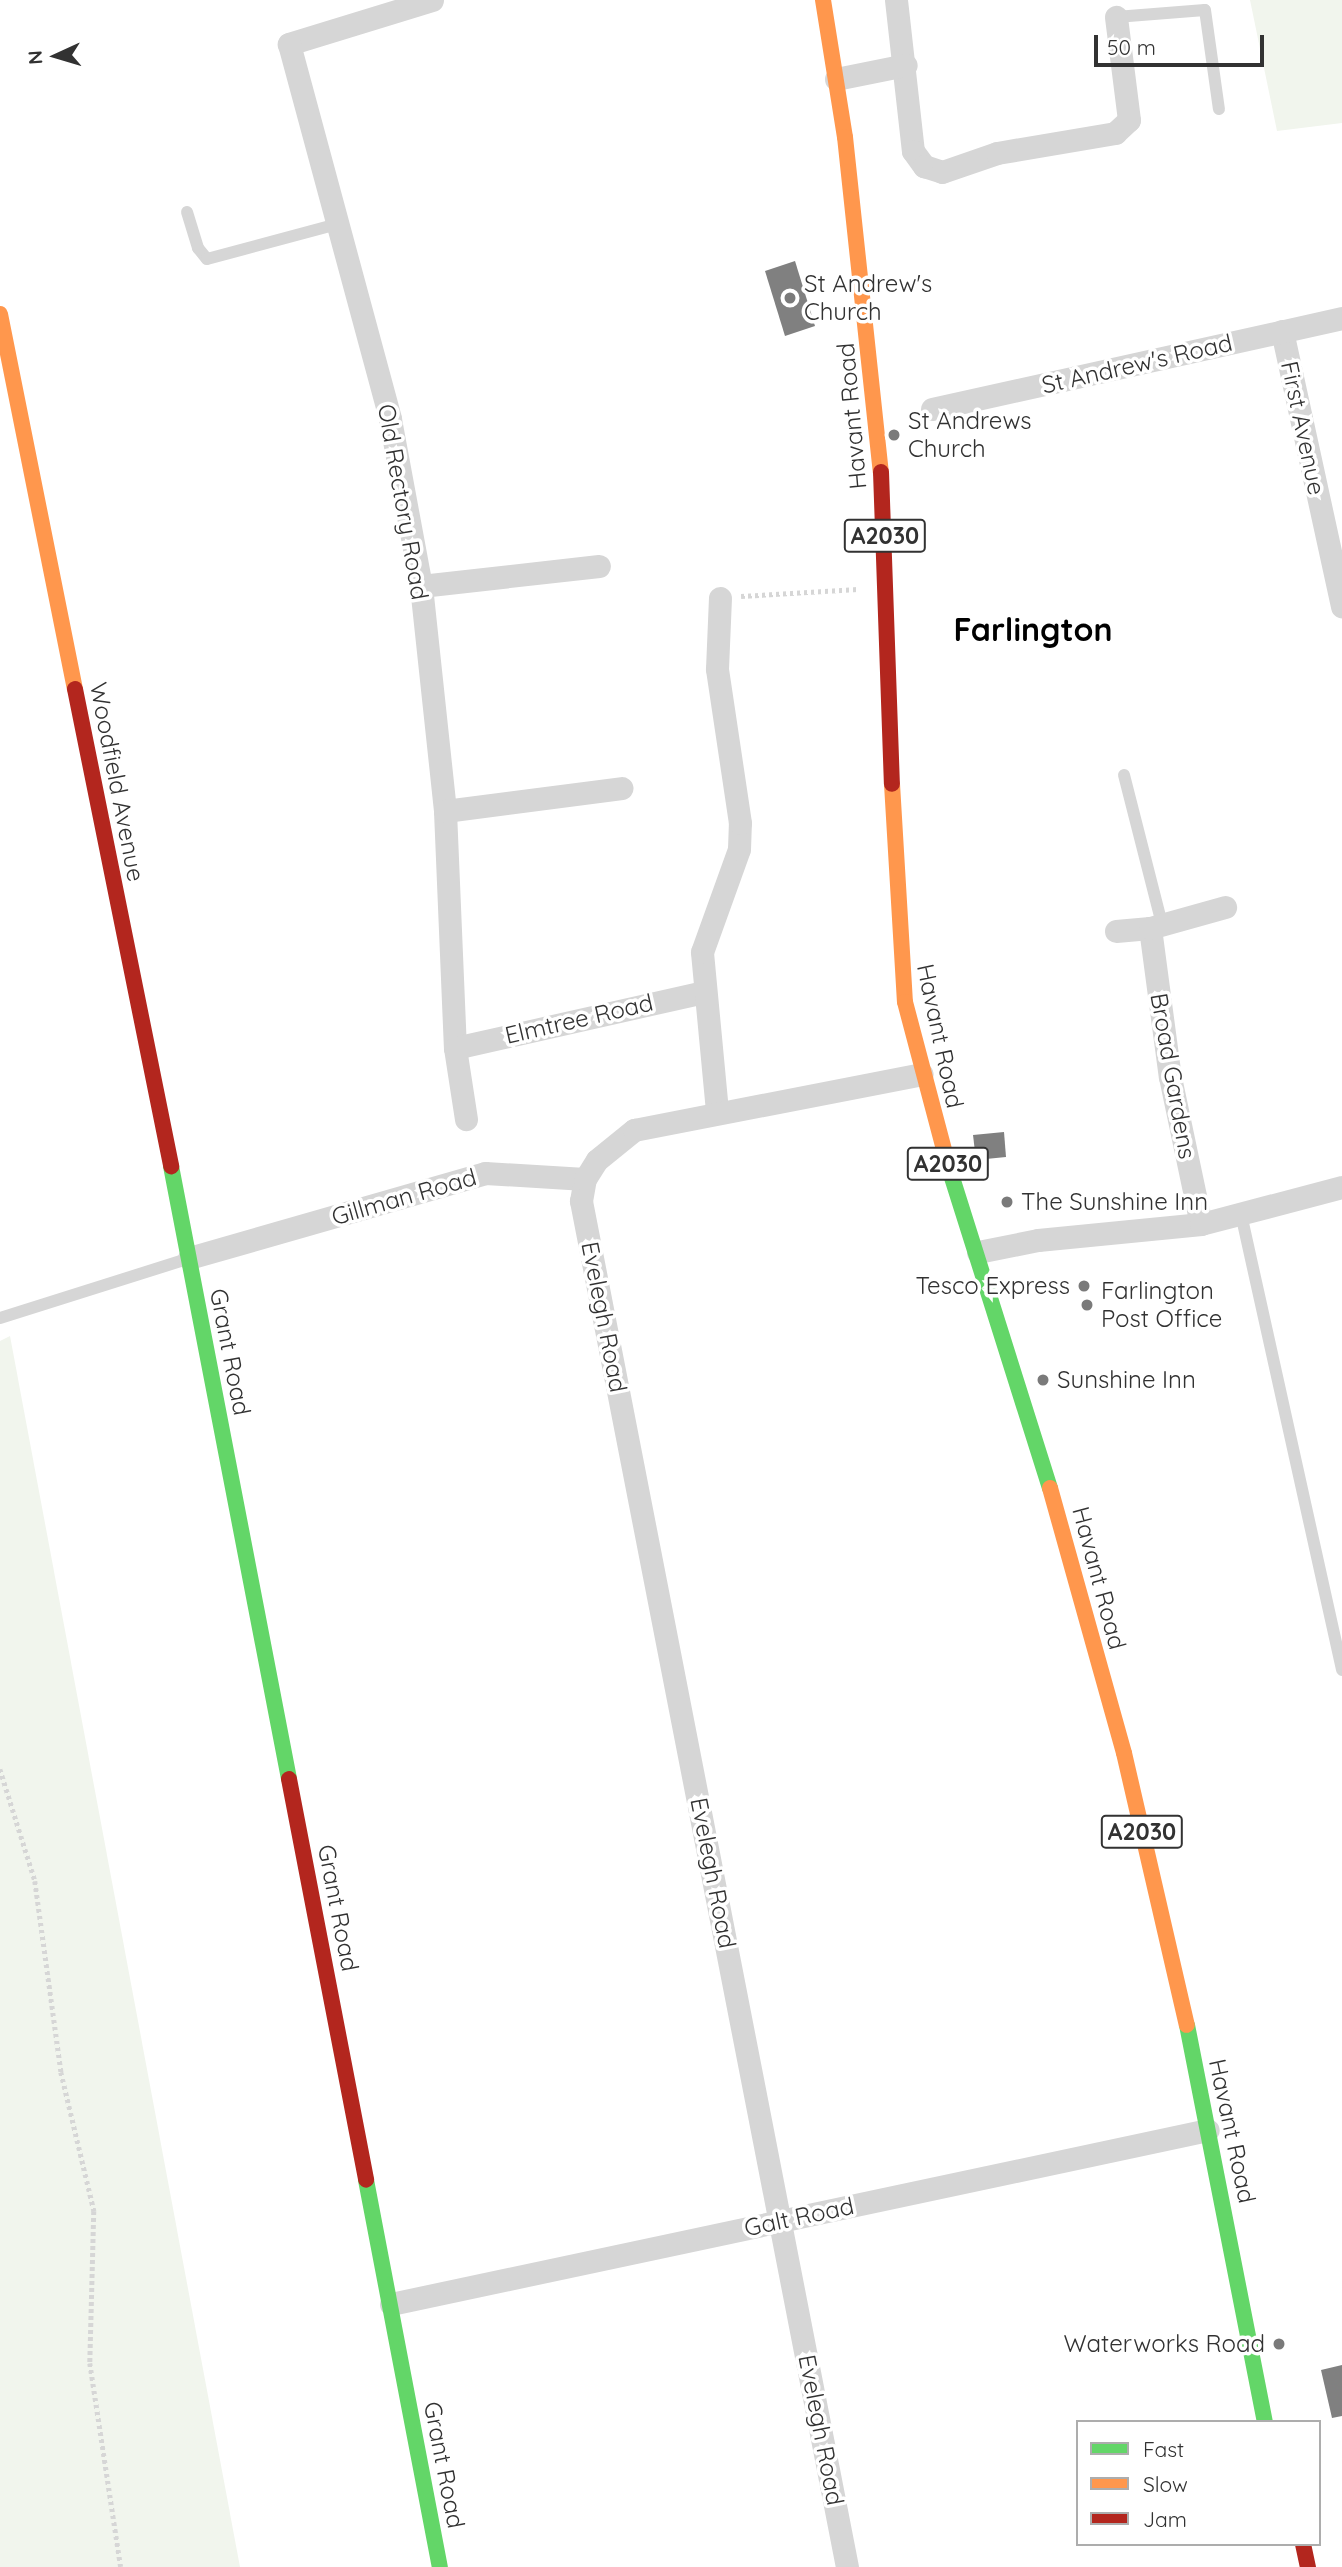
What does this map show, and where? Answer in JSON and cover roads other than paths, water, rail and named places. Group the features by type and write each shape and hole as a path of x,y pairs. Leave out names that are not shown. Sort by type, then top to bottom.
{"main road":[{"name":"Havant Road","path":"823,0 836,79 878,419 890,645 894,881 905,1002 922,1074 1055,1502 1124,1753 1208,2130 1265,2420"},
{"name":"Woodfield Avenue","path":"0,314 189,1258"},
{"name":"Grant Road","path":"189,1258 440,2567"},
{"path":"1303,2546 1308,2567"}],"street":[{"name":"Old Rectory Road","path":"432,0 289,44 390,419 421,586 445,811 455,1048 466,1119"},
{"path":"896,0 906,65 913,151 924,166 942,172 997,153 1115,134 1129,120 1116,17"},
{"path":"836,79 906,65"},
{"name":"St Andrew's Road","path":"932,409 1342,318"},
{"name":"First Avenue","path":"1282,331 1342,607"},
{"path":"421,586 599,566"},
{"path":"717,1111 703,992 702,952 739,849 740,823 717,669 720,597"},
{"path":"445,811 622,788"},
{"path":"1116,931 1156,926 1225,907"},
{"name":"Broad Gardens","path":"1156,926 1170,1077 1201,1224"},
{"name":"Elmtree Road","path":"455,1048 703,992"},
{"path":"585,1180 612,1144 634,1130 717,1111 879,1086 922,1074"},
{"name":"Gillman Road","path":"189,1258 485,1173 585,1180"},
{"name":"Evelegh Road","path":"585,1180 581,1201 782,2221 847,2567"},
{"path":"978,1252 1038,1240 1201,1224 1342,1187"},
{"name":"Galt Road","path":"391,2304 1208,2130"}],"lane":[{"path":"1116,17 1205,10 1219,109"},
{"path":"187,212 198,248 207,259 338,224"},
{"path":"1124,775 1156,926"},
{"path":"1241,1214 1342,1670"},
{"name":"Gillman Road","path":"0,1318 189,1258"}],"place":[{"name":"St Andrew's Church","path":"790,298"},
{"name":"St Andrews Church","path":"894,435"},
{"name":"The Sunshine Inn","path":"1007,1202"},
{"name":"Tesco Express","path":"1084,1286"},
{"name":"Farlington Post Office","path":"1087,1305"},
{"name":"Sunshine Inn","path":"1043,1380"},
{"name":"Waterworks Road","path":"1279,2344"}],"district":[{"name":"Farlington","path":"1033,629"}]}
